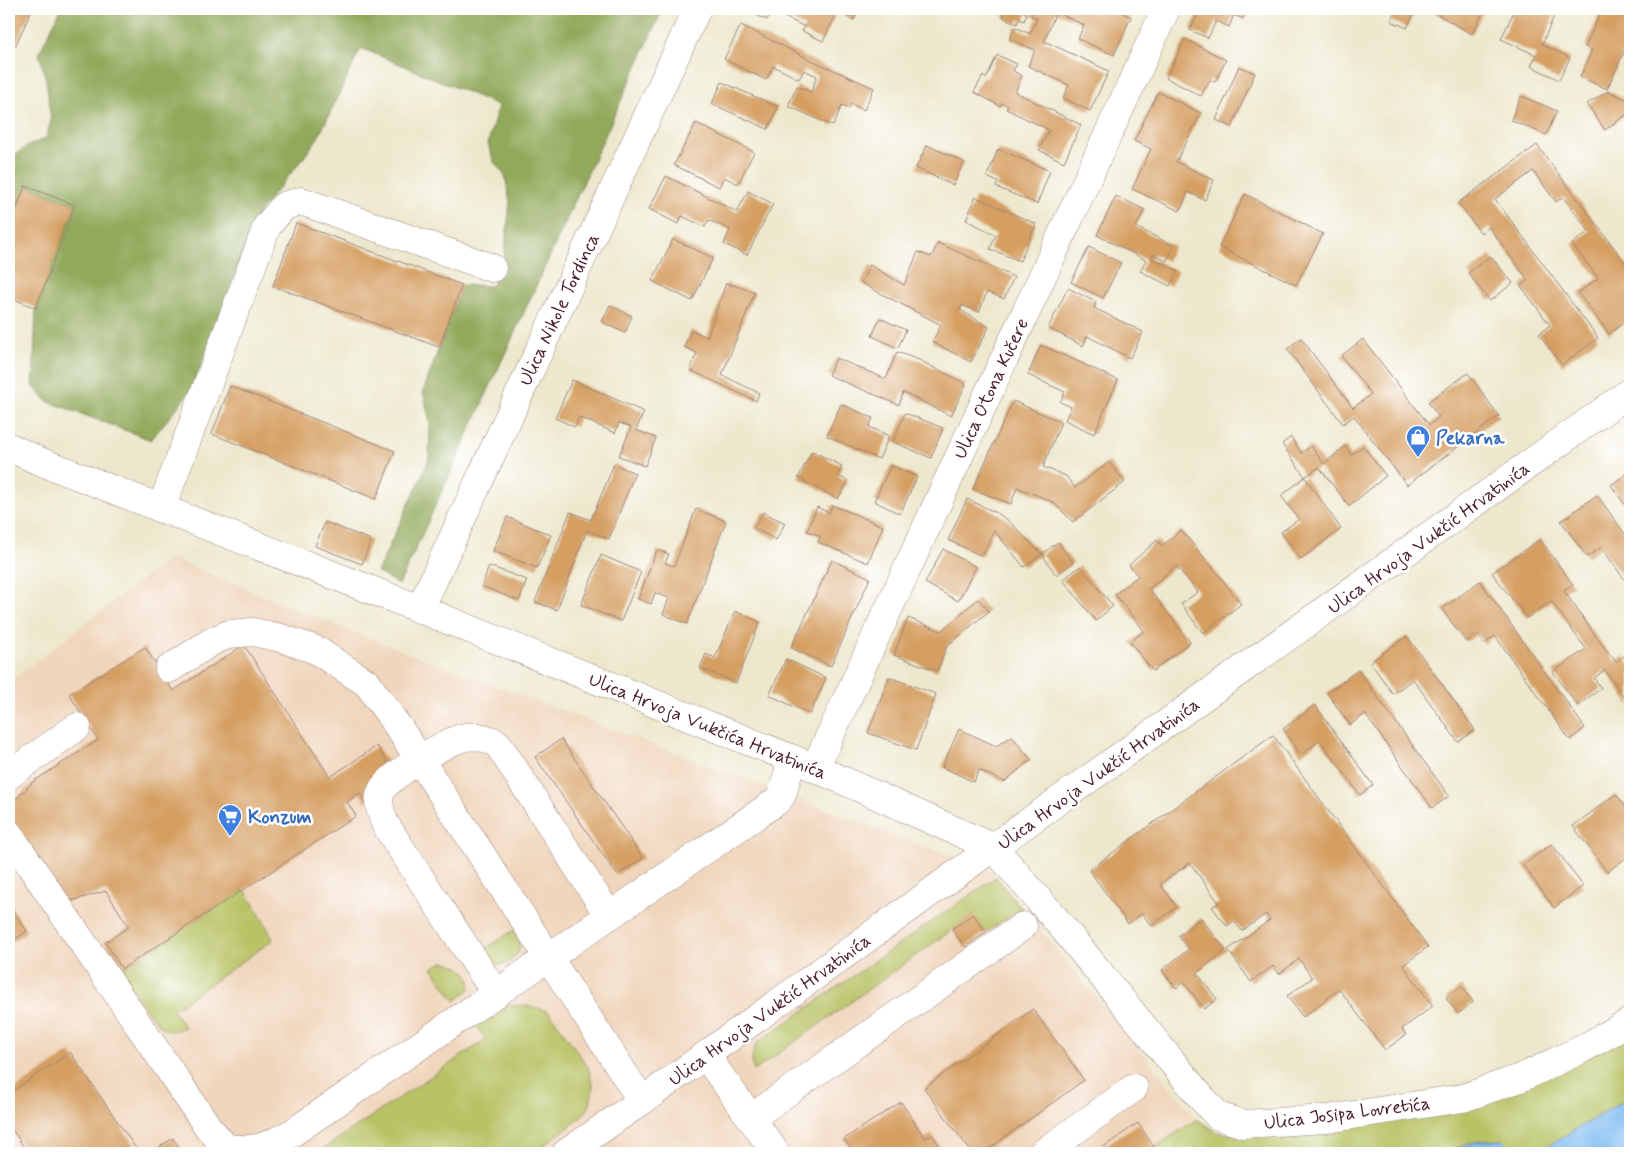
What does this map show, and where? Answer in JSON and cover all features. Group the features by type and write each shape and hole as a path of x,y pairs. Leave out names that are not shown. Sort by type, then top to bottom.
{"street":[{"name":"Ulica Nikole Tordinca","path":"420,608 696,9"},
{"name":"Ulica Otona Kučere","path":"9,834 198,1113 226,1148 247,1150 267,1146 292,1133 778,801 804,764 1166,9"},
{"path":"161,509 267,226 284,206 301,201 492,268"},
{"name":"Ulica Hrvoja Vukčić Hrvatinića","path":"577,1150 642,1101 1630,392"},
{"name":"Ulica Hrvoja Vukčića Hrvatinića","path":"9,447 161,509 420,608 804,764 994,848"},
{"path":"169,669 211,642 229,634 253,632 281,638 316,650 367,683 419,759 642,1101"},
{"path":"9,774 77,727"},
{"path":"496,994 385,824 378,802 382,790 395,776 419,759 455,739 466,736 487,738 498,744 608,916"},
{"name":"Ulica Josipa Lovretića","path":"994,848 1064,929 1199,1095 1218,1116 1243,1124 1326,1119 1463,1098 1523,1076 1582,1049 1630,1022"},
{"path":"751,1118 1023,926"},
{"path":"706,1056 776,1153"},
{"path":"1043,1153 1134,1088"}],"shaded area":[{"path":"170,558 374,640 992,872 1197,1119 1146,1153 9,1153 9,682"}],"green space":[{"path":"61,9 663,9 399,585 377,572 429,458 430,422 423,392 462,285 491,286 503,268 510,202 505,176 494,162 488,144 498,105 361,48 319,136 302,160 258,213 189,393 151,440 47,401 33,386 36,308 75,205 26,186 9,230 9,159 26,147 46,138 51,121 46,80 39,53"},
{"path":"996,877 1022,909 986,932 973,915 754,1071 752,1056 758,1042"},
{"path":"244,889 273,940 173,1010 185,1027 173,1031 166,1030 154,1020 129,983 122,969"},
{"path":"514,930 519,941 516,956 506,964 494,963 483,950"},
{"path":"443,962 458,967 469,977 470,989 455,1001 432,968"},
{"path":"502,1005 533,1007 550,1013 588,1067 593,1085 591,1100 588,1109 576,1122 533,1153 317,1153 485,1040 476,1025 487,1012"},
{"path":"1630,1032 1630,1097 1536,1153 1514,1152 1502,1140 1480,1141 1440,1153 1146,1153 1197,1119 1216,1132 1230,1134 1266,1136 1322,1130"}],"water":[{"path":"1630,1097 1630,1153 1536,1153"},
{"path":"1503,1140 1514,1152 1526,1153 1440,1153 1480,1141"}],"building":[{"path":"9,9 32,9 15,47 9,44"},
{"path":"743,9 818,9 835,17 823,41 802,31 805,27 772,11 767,20"},
{"path":"836,9 859,9 854,20 835,11"},
{"path":"1007,9 1023,9 1022,11 1027,14 1024,21 1019,19 1017,24 1003,17"},
{"path":"1034,9 1114,9 1131,17 1114,55 1078,39 1084,25 1056,12 1044,41 1109,71 1090,111 1063,98 1069,85 1028,66 1035,50 1010,39 1015,27 1030,34 1037,18 1031,16"},
{"path":"1200,9 1248,9 1243,19 1234,15 1229,27 1216,21 1208,38 1190,30"},
{"path":"1396,9 1416,9 1407,28 1391,21"},
{"path":"1428,9 1485,9 1472,34"},
{"path":"1515,9 1529,12 1531,9 1557,9 1542,44 1570,58 1559,80 1531,66 1536,55 1501,39"},
{"path":"1602,9 1625,9 1630,11 1630,39 1607,89 1580,77 1592,50 1585,47"},
{"path":"741,25 809,59 874,88 864,110 851,104 849,108 842,105 833,126 788,106 797,86 811,92 817,76 804,70 799,79 773,66 766,80 724,59"},
{"path":"1185,39 1226,60 1215,82 1210,80 1201,96 1166,78"},
{"path":"997,55 1017,64 1013,71 1022,76 1015,92 1081,125 1064,162 1039,150 1049,130 1006,109 1008,106 1002,103 1000,106 974,92 983,76 986,79"},
{"path":"1239,66 1255,73 1232,127 1216,120"},
{"path":"722,82 778,107 768,129 712,104"},
{"path":"1608,91 1630,101 1630,112 1605,130 1587,104"},
{"path":"1158,92 1201,113 1176,162 1214,180 1205,200 1188,192 1180,211 1132,189 1151,149 1134,141"},
{"path":"1521,96 1557,111 1546,135 1511,120"},
{"path":"696,123 754,152 738,184 724,177 719,187 674,165"},
{"path":"927,145 964,162 953,185 916,168"},
{"path":"1537,145 1630,269 1630,318 1609,334 1578,293 1598,278 1572,244 1589,231 1563,197 1556,202 1533,171 1495,199 1598,338 1562,365 1539,334 1550,325 1521,286 1528,280 1489,227 1481,233 1458,203"},
{"path":"998,149 1050,171 1037,204 996,187 998,182 987,177"},
{"path":"666,176 737,212 748,191 773,204 747,255 724,244 730,230 709,220 705,227 682,216 678,224 649,209"},
{"path":"25,186 75,205 36,308 9,297 9,230"},
{"path":"1245,194 1323,234 1296,285 1219,247"},
{"path":"1116,196 1145,210 1136,227 1174,246 1167,261 1153,254 1151,258 1178,271 1170,286 1140,271 1146,260 1097,235"},
{"path":"976,197 1036,224 1020,261 990,249 996,235 966,220"},
{"path":"296,223 462,285 439,347 273,286"},
{"path":"673,239 713,258 692,301 652,281"},
{"path":"938,243 1014,277 1004,299 987,292 979,312 962,305 960,310 989,327 971,362 932,342 941,325 861,283 870,265 904,285 918,252 931,257"},
{"path":"1089,247 1121,263 1103,298 1071,282"},
{"path":"1490,256 1513,283 1490,301 1468,273"},
{"path":"726,283 755,292 722,375 759,393 756,401 690,370 697,353 684,347 691,330 707,337"},
{"path":"1068,288 1096,302 1094,308 1143,332 1130,358 1087,336 1083,346 1048,328"},
{"path":"610,305 632,316 625,333 602,322"},
{"path":"880,318 906,330 898,348 872,336"},
{"path":"1301,338 1353,408 1371,394 1341,356 1363,339 1429,425 1439,417 1428,402 1468,373 1499,416 1407,485 1354,416 1343,424 1287,349"},
{"path":"1041,345 1118,380 1094,434 1065,420 1071,407 1060,402 1065,392 1028,375"},
{"path":"897,352 919,360 966,384 951,416 903,392 899,405 828,375 836,358 886,379"},
{"path":"572,380 644,412 636,430 656,438 645,466 619,456 631,427 619,423 615,433 579,417 575,427 555,418"},
{"path":"230,386 395,451 376,499 212,434"},
{"path":"1013,401 1061,422 1043,467 1066,476 1075,488 1109,462 1125,482 1073,522 1053,502 1017,487 1011,504 973,489"},
{"path":"841,404 873,418 869,427 889,436 879,459 827,436"},
{"path":"905,413 943,428 931,458 893,442"},
{"path":"1291,437 1301,453 1311,446 1324,464 1345,446 1351,455 1363,446 1386,476 1349,506 1319,467 1305,477 1282,444"},
{"path":"812,451 842,466 838,476 848,481 838,499 798,478"},
{"path":"614,464 635,473 609,539 587,530 557,610 535,602 570,512 591,520"},
{"path":"891,465 917,477 900,514 874,501"},
{"path":"1630,471 1630,512 1611,485"},
{"path":"1305,477 1341,529 1301,559 1281,532 1299,519 1281,496"},
{"path":"1597,495 1630,541 1630,587 1601,547 1587,557 1561,521"},
{"path":"967,499 999,514 1010,522 1042,554 1024,567 994,530 982,556 948,540"},
{"path":"832,505 883,526 868,563 818,542 820,536 807,531 817,507 829,513"},
{"path":"696,509 726,521 687,624 663,614 669,598 655,593 651,604 638,599 657,550 669,554 665,563 674,566"},
{"path":"763,512 785,523 776,540 754,528"},
{"path":"507,517 551,535 537,568 493,551"},
{"path":"325,522 371,540 362,564 315,546"},
{"path":"1181,530 1241,604 1203,633 1181,604 1198,592 1176,566 1149,589 1190,642 1153,671 1130,642 1144,631 1115,594 1138,576 1129,565 1157,540 1162,546"},
{"path":"1540,539 1573,585 1564,591 1598,639 1616,662 1624,656 1630,665 1630,705 1605,670 1594,678 1601,688 1578,706 1553,672 1586,649 1551,601 1527,618 1492,573"},
{"path":"1058,542 1073,563 1056,575 1042,554"},
{"path":"943,549 976,567 958,601 925,583"},
{"path":"601,555 641,572 621,621 581,605"},
{"path":"832,560 870,578 831,666 791,648"},
{"path":"489,566 527,580 519,601 482,586"},
{"path":"1080,566 1113,606 1096,621 1063,580"},
{"path":"1480,581 1585,728 1570,740 1495,636 1484,644 1478,634 1466,642 1442,609"},
{"path":"978,599 989,611 947,646 937,671 894,655 908,618 941,631"},
{"path":"735,611 760,622 736,683 700,668 706,654 715,658"},
{"path":"1407,636 1475,730 1458,742 1413,679 1393,694 1370,662"},
{"path":"244,645 330,777 377,746 391,768 370,782 378,794 365,802 360,793 347,802 356,816 122,969 105,942 129,927 106,891 57,905 9,830 9,806 34,781 98,740 69,694 145,647 173,691"},
{"path":"786,659 826,678 810,714 769,695"},
{"path":"1358,670 1449,796 1432,808 1365,714 1350,725 1327,693"},
{"path":"889,677 936,694 916,750 868,733"},
{"path":"1315,705 1373,785 1360,795 1320,740 1301,755 1283,729"},
{"path":"959,729 996,746 1012,736 1031,760 1004,782 979,770 974,782 942,767"},
{"path":"1273,735 1428,947 1403,965 1433,1006 1402,1029 1406,1035 1385,1050 1339,989 1303,1017 1287,996 1312,978 1299,959 1279,974 1273,966 1251,982 1228,950 1270,920 1266,914 1242,931 1234,921 1227,926 1212,907 1219,903 1190,863 1160,884 1177,907 1151,926 1142,913 1128,924 1089,870"},
{"path":"561,739 643,858 617,875 535,757"},
{"path":"1616,794 1630,813 1630,855 1607,872 1573,826"},
{"path":"1552,844 1583,886 1554,908 1523,865"},
{"path":"9,904 27,931 9,944"},
{"path":"973,914 986,932 965,947 952,929"},
{"path":"1201,918 1226,950 1197,973 1217,999 1204,1009 1184,982 1176,988 1162,970 1189,949 1178,936"},
{"path":"1461,986 1473,1002 1458,1014 1446,998"},
{"path":"1033,1009 1084,1080 983,1153 972,1153 924,1088"},
{"path":"70,1052 139,1153 28,1153 9,1125 9,1094"},
{"path":"901,1102 925,1138 932,1134 944,1153 854,1153 844,1139"},
{"path":"1138,1123 1154,1147 1146,1153 1095,1153"},
{"path":"173,1138 183,1153 150,1153"}],"place":[{"name":"Pekarna","path":"1418,458"},
{"name":"Konzum","path":"230,837"}]}
